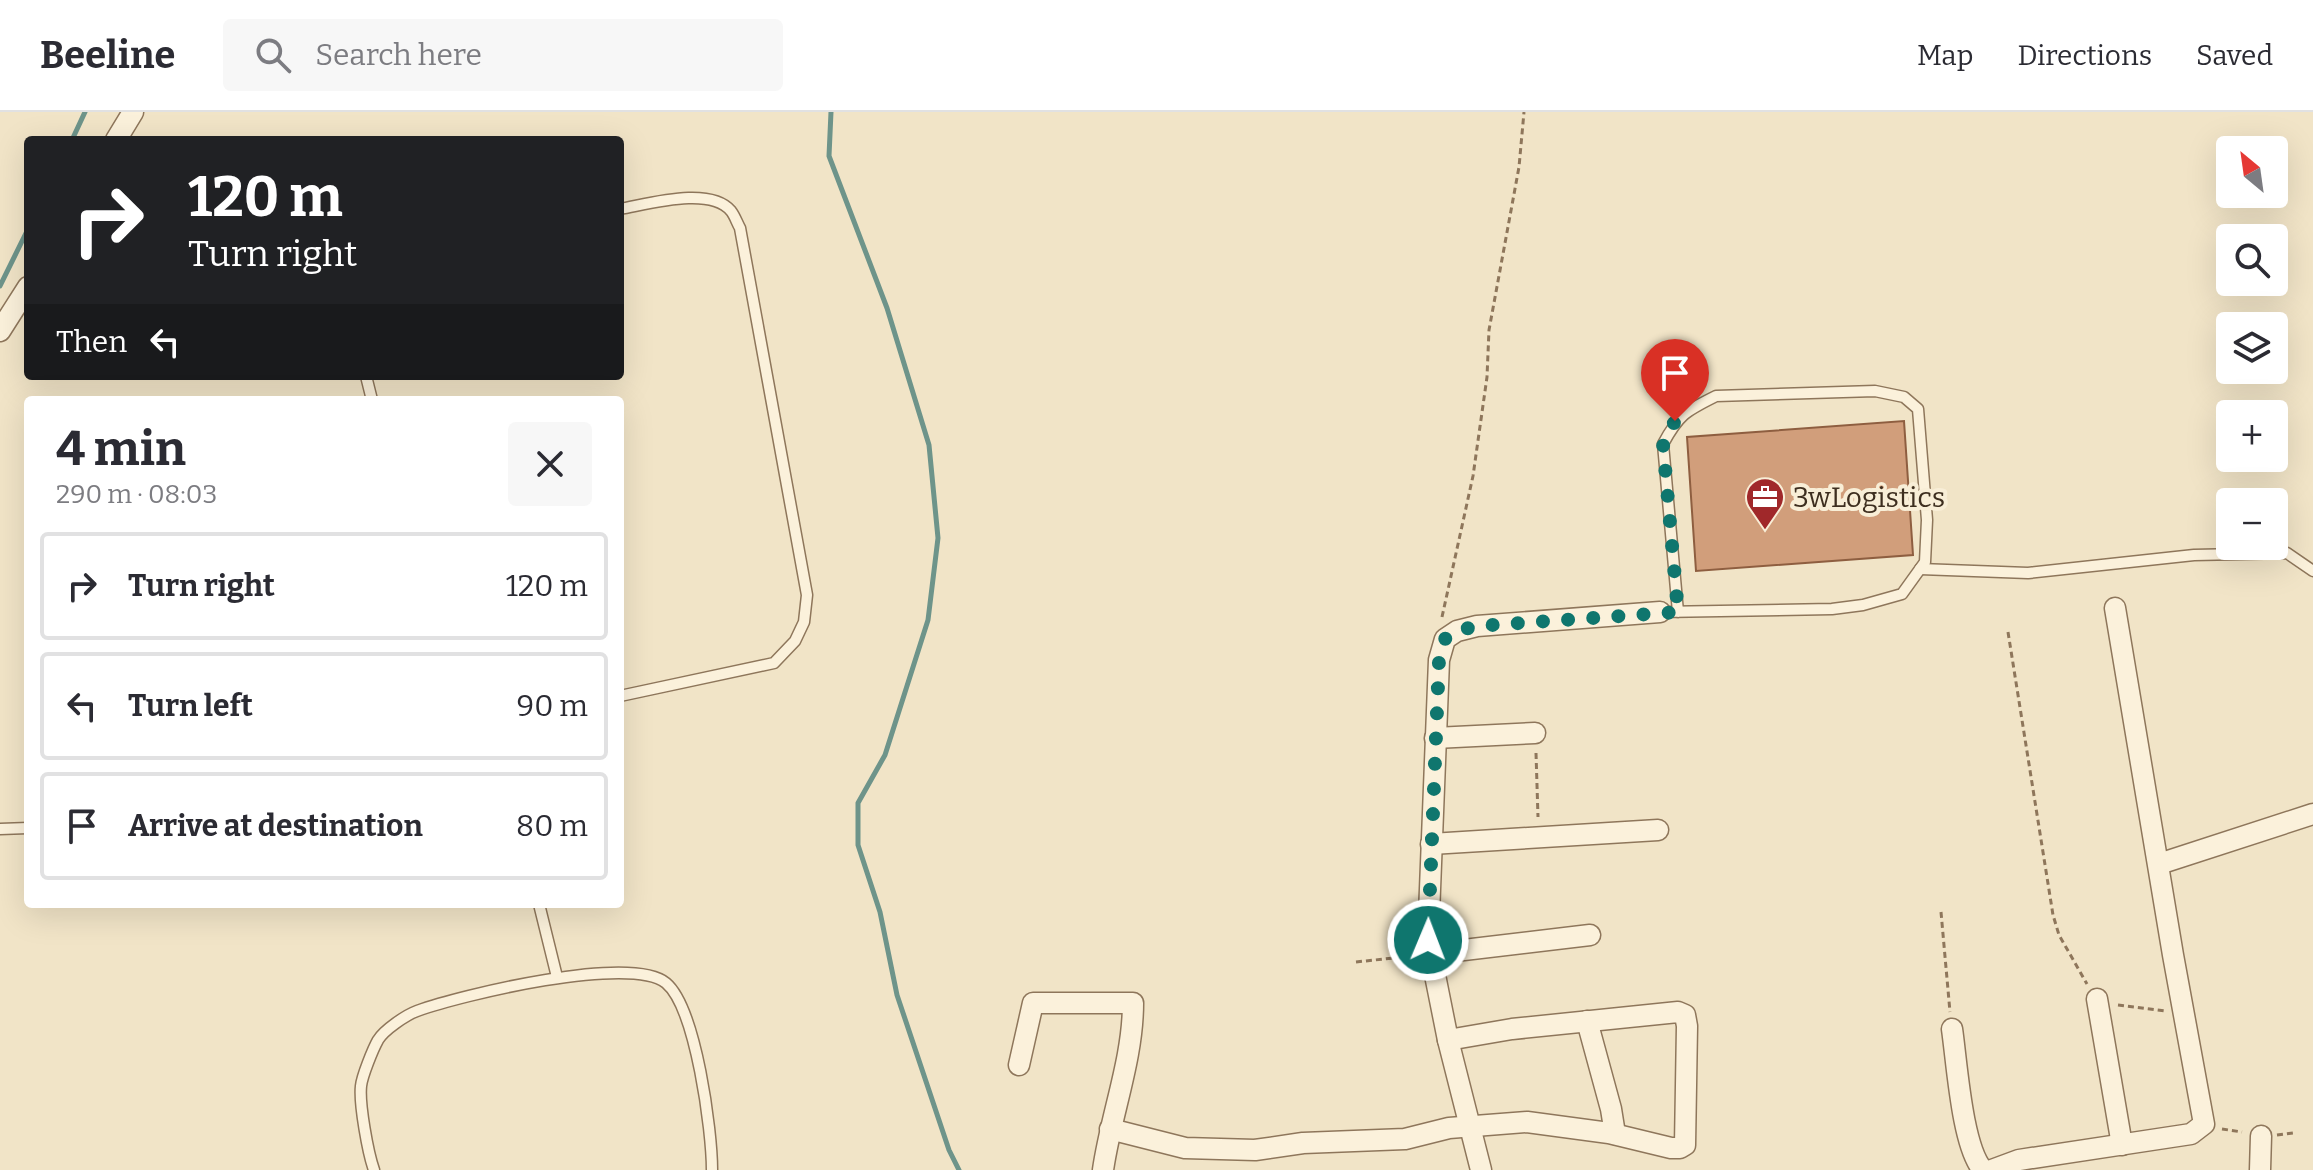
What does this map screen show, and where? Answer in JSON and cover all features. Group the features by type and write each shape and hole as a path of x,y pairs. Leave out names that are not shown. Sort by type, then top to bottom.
{"street":[{"path":"118,136 133,112"},
{"path":"0,331 24,293"},
{"path":"1992,1170 2019,1160 2191,1134 2204,1124 2115,608"},
{"path":"1479,1161 1430,954 1428,923 1435,738 1439,660 1445,639 1457,631 1477,626 1669,612"},
{"path":"1435,738 1535,733"},
{"path":"2159,864 2313,814"},
{"path":"1431,844 1658,830"},
{"path":"1430,954 1590,935"},
{"path":"2097,999 2122,1145"},
{"path":"1019,1065 1033,1003 1133,1003 1126,1066 1103,1170"},
{"path":"1110,1129 1185,1148 1225,1150 1405,1139 1449,1128 1527,1122 1615,1134 1671,1148 1685,1145 1685,1015 1662,1013 1448,1040"},
{"path":"1587,1021 1615,1134"},
{"path":"1952,1029 1968,1137 1974,1156 1983,1170"},
{"path":"1479,1161 1501,1122"},
{"path":"2260,1170 2261,1136"}],"lane":[{"path":"624,208 704,198 720,202 731,211 740,228 807,595 804,622 795,641 774,663 624,695"},
{"path":"1875,391 1904,397 1918,409 1927,520 1925,562 1902,594 1863,605 1832,609 1669,612 1663,444 1675,421 1716,396 1875,391"},
{"path":"1920,569 2028,573 2194,555 2287,553 2313,571"},
{"path":"0,829 24,828"},
{"path":"540,908 557,977"},
{"path":"374,1170 369,1157 361,1085 379,1038 413,1012 500,988 557,977 647,973 666,983 678,997 695,1049 712,1142 712,1170"}],"path":[{"path":"1445,639 1442,622 1444,602 1473,476 1487,377 1489,330 1519,167 1524,112"},
{"path":"2008,632 2053,915 2059,935 2097,999 2123,1006 2183,1011"},
{"path":"1535,733 1538,838"},
{"path":"1941,912 1952,1029"},
{"path":"1356,962 1430,954"}],"building":[{"path":"1904,421 1913,555 1696,571 1687,437"}],"waterway":[{"path":"74,136 85,112"},
{"path":"831,112 829,156 887,308 929,445 938,538 928,620 885,755 858,803 858,845 880,912 897,995 949,1150 959,1170"},
{"path":"0,286 24,237"}],"place":[{"name":"3wLogistics","path":"1765,531"}],"route":[{"path":"1428,940 1439,660 1445,639 1457,631 1477,626 1678,612 1663,444 1675,421"}]}
